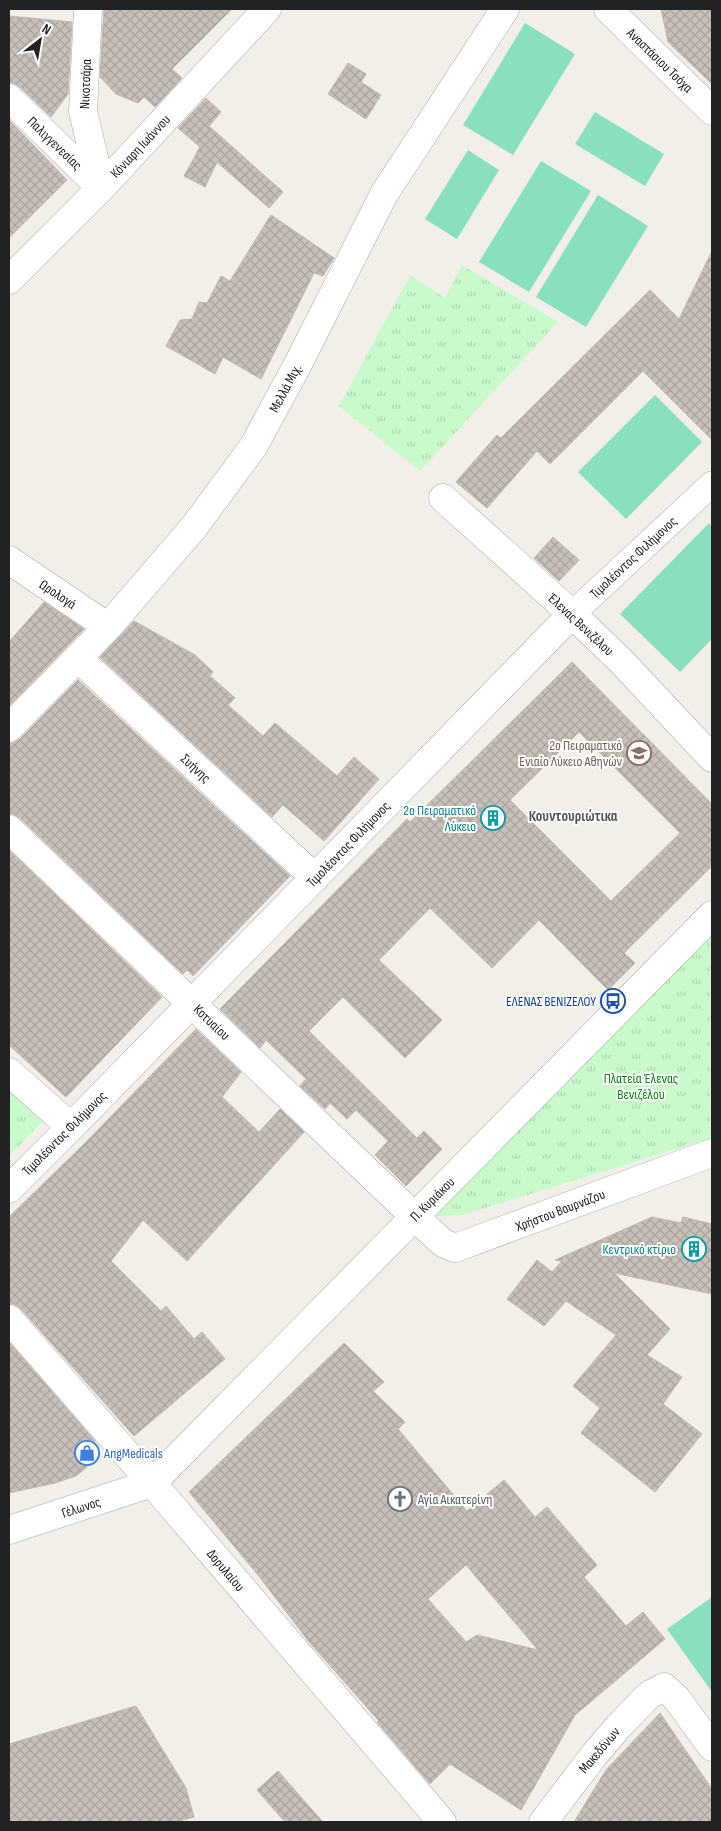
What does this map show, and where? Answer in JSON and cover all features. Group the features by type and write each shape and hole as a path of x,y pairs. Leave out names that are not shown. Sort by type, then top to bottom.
{"street":[{"name":"Νικοτσάρα","path":"88,9 83,111 101,188"},
{"name":"Κόνιαρη Ιωάννου","path":"9,280 101,188 267,9"},
{"name":"Μελλά Μιχ.","path":"9,728 108,627 194,527 253,447 297,366 384,194 505,9"},
{"name":"Αναστάσιου Τσόχα","path":"608,9 712,111"},
{"name":"Παλιγγενεσίας","path":"9,98 101,188"},
{"name":"Τιμoλέοντος Φιλήμονος","path":"9,1189 572,614 712,484"},
{"name":"Έλενας Βενιζέλου","path":"442,498 572,614 621,661 712,758"},
{"name":"Ωρολογά","path":"9,560 108,627"},
{"name":"Συήνης","path":"78,658 315,878"},
{"name":"Κοτυαίου","path":"9,829 415,1217"},
{"name":"Π. Κυριάκου","path":"152,1483 712,915"},
{"path":"9,1072 71,1127"},
{"name":"Χρήστου Βουρνάζου","path":"415,1217 443,1243 455,1248 712,1153"},
{"name":"Δορυλαίου","path":"9,1319 442,1822"},
{"name":"Γέλωνος","path":"9,1530 152,1483"},
{"name":"Μακεδόνων","path":"543,1822 618,1727 649,1695 664,1687 677,1699 712,1747"}],"green space":[{"path":"525,23 575,54 513,155 463,125"},
{"path":"595,112 664,154 645,186 575,144"},
{"path":"468,150 499,170 457,239 425,219"},
{"path":"541,161 591,191 529,292 479,262"},
{"path":"598,195 648,226 586,327 536,297"},
{"path":"462,265 558,322 420,471 339,406 410,275 445,298"},
{"path":"655,395 702,442 626,519 578,472"},
{"path":"709,523 712,527 712,639 680,672 620,614"},
{"name":"Πλατεία Έλενας Βενιζέλου","path":"712,927 712,1138 462,1215 415,1217"},
{"path":"9,1091 43,1121 9,1156"},
{"path":"712,1597 712,1692 667,1629"}],"building":[{"path":"104,9 232,9 172,69 182,78 155,107 144,97 138,103 116,94 100,77"},
{"path":"661,9 712,9 712,84 668,42"},
{"path":"9,16 72,22 68,94 51,117 20,87 9,83"},
{"path":"348,63 366,74 361,82 381,95 366,119 328,94"},
{"path":"206,98 221,112 209,126 283,192 269,208 217,162 205,187 184,176 200,147 178,128"},
{"path":"9,120 67,180 9,238"},
{"path":"271,215 334,258 323,276 314,273 261,379 223,357 215,374 166,346 180,320 192,319 199,302 207,303 221,276 230,281"},
{"path":"712,251 712,440 643,371 550,464 537,451 487,508 456,482 497,435 501,438 650,290 679,319"},
{"path":"553,537 579,560 559,581 534,558"},
{"path":"44,602 84,629 9,706 9,642"},
{"path":"134,621 195,655 213,672 210,676 235,698 228,705 263,736 275,723 337,776 354,757 379,779 324,841 283,805 272,817 100,657"},
{"path":"572,662 712,804 712,866 624,953 635,963 608,990 539,920 492,968 430,908 379,960 442,1020 405,1058 343,997 309,1031 417,1138 424,1131 442,1149 406,1186 375,1155 388,1141 356,1110 347,1119 330,1103 325,1109 300,1086 306,1079 266,1040 260,1048 220,1009 407,819 410,822","holes":["579,732 680,833 611,901 510,800"]},
{"path":"78,680 290,876 193,976 187,970 183,974 20,818 9,814 9,743 14,743 20,739"},
{"path":"9,850 162,997 66,1097 9,1045"},
{"path":"196,1029 241,1072 222,1097 259,1132 280,1109 304,1132 187,1261 143,1220 111,1261 161,1311 166,1306 194,1339 202,1332 225,1359 134,1436 21,1309 14,1304 9,1304 9,1217 84,1144"},
{"path":"652,1217 681,1223 683,1217 712,1224 712,1294 614,1273 670,1329 647,1355 682,1377 663,1404 702,1434 655,1492 581,1433 600,1408 573,1386 616,1335 566,1301 544,1326 507,1299 537,1260 552,1272 562,1261 555,1260"},
{"path":"9,1342 95,1441 93,1454 86,1468 76,1476 55,1483 9,1493"},
{"path":"344,1343 384,1382 373,1391 405,1422 398,1429 467,1511 504,1480 535,1517 547,1507 597,1565 584,1577 626,1626 643,1612 665,1639 575,1715 521,1810 450,1764 430,1784 377,1722 379,1721 310,1643 258,1575 189,1492","holes":["466,1565 538,1650 477,1635 466,1642 428,1599"]},
{"path":"136,1706 186,1788 194,1817 175,1822 9,1822 9,1744"},
{"path":"660,1713 712,1789 712,1822 574,1822 606,1770"},
{"path":"278,1771 323,1822 285,1822 257,1790"}],"place":[{"name":"2ο Πειραματικό Ενιαίο Λύκειο Αθηνών","path":"639,753"},
{"name":"2ο Πειραματικό Λύκειο","path":"493,818"},
{"name":"ΕΛΕΝΑΣ ΒΕΝΙΖΕΛΟΥ","path":"613,1001"},
{"name":"Κεντρικό κτίριο","path":"694,1249"},
{"name":"AngMedicals","path":"87,1453"},
{"name":"Αγία Αικατερίνη","path":"400,1499"}],"district":[{"name":"Κουντουριώτικα","path":"573,816"}]}
